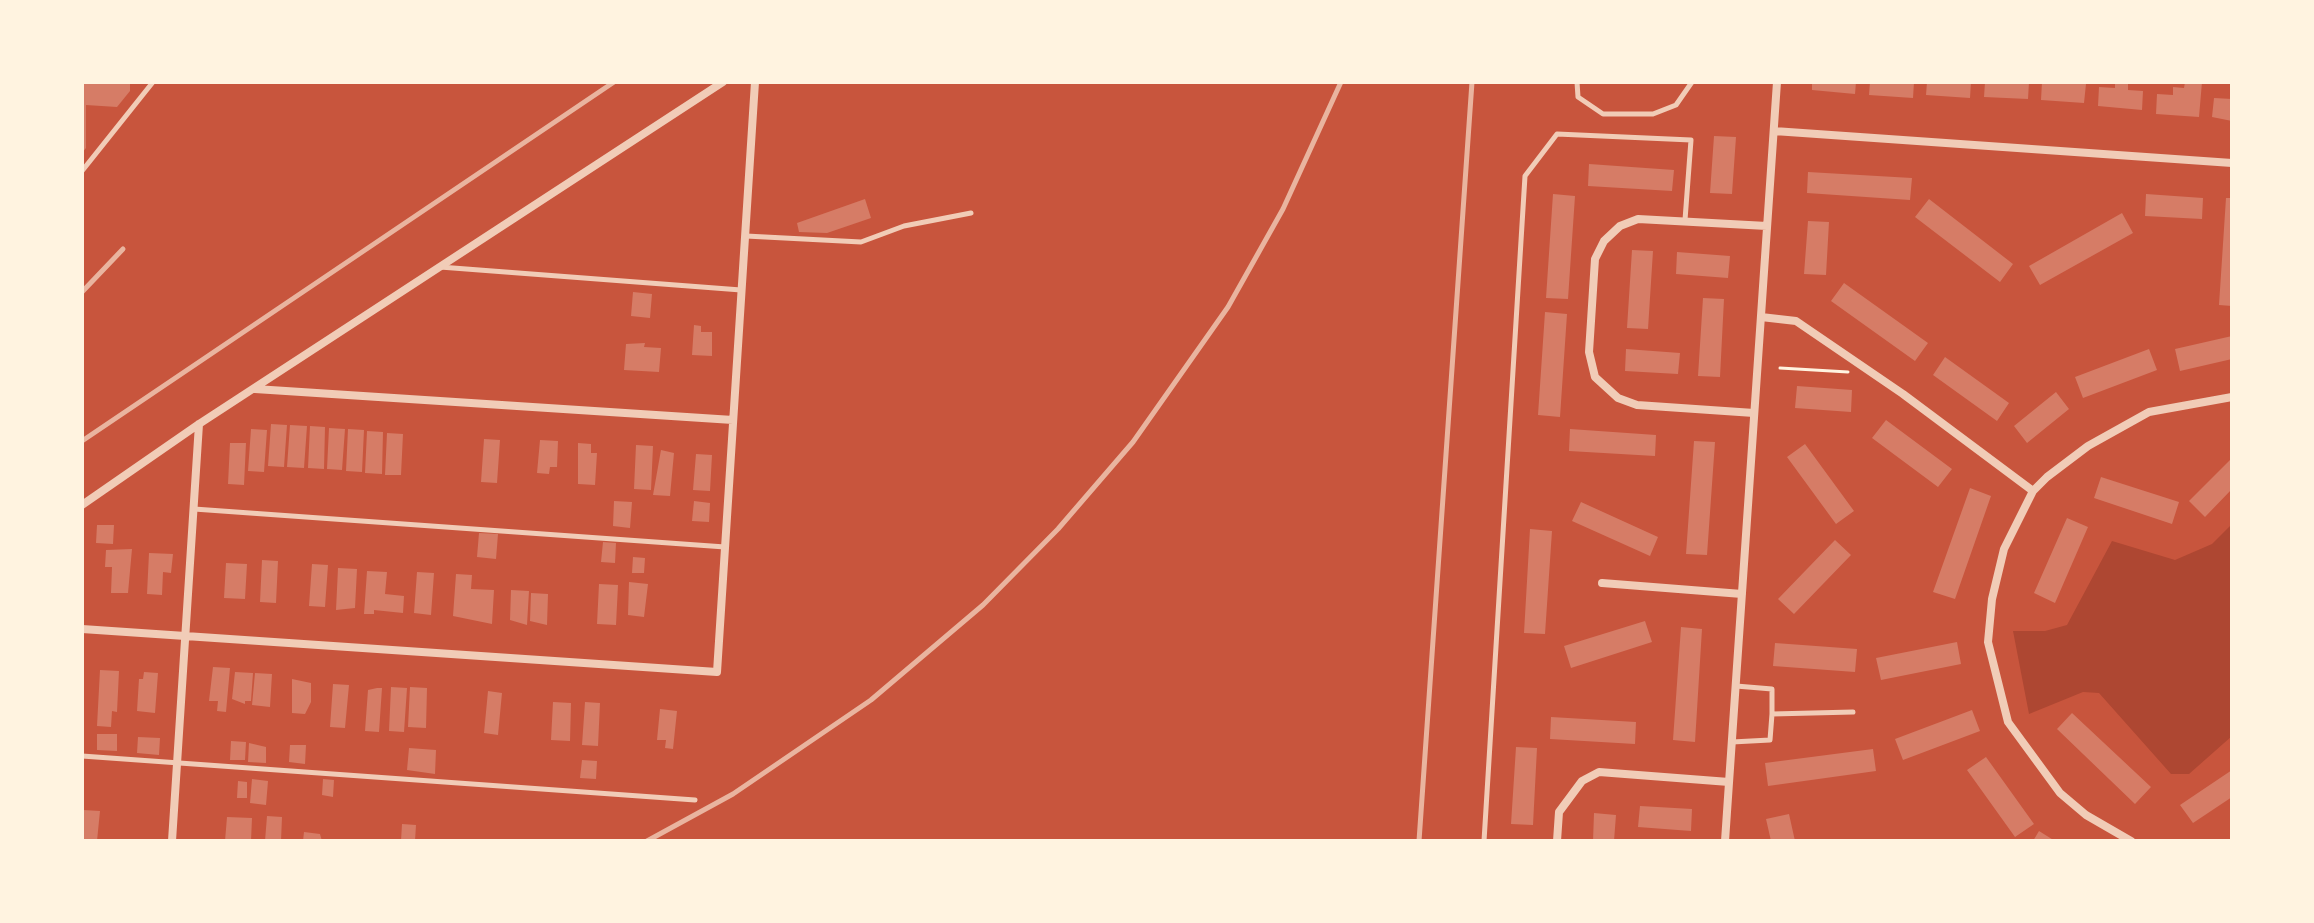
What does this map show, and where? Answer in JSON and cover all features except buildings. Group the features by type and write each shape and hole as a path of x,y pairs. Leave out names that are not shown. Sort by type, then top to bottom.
{"street":[{"path":"82,505 199,424 723,82"},
{"path":"82,629 717,672 755,82"},
{"path":"1725,841 1777,82"},
{"path":"1774,131 2232,163"},
{"path":"1754,413 1637,405 1618,398 1595,377 1589,352 1595,259 1604,241 1620,226 1638,219 1767,226"},
{"path":"1761,317 1796,321 1903,394 2033,491"},
{"path":"255,389 733,420"},
{"path":"2131,841 2086,815 2060,793 2008,722 1988,642 1992,599 2004,549 2033,491 2088,446 2149,412 2232,397"},
{"path":"172,841 199,424"},
{"path":"1602,583 1742,594"},
{"path":"1557,841 1559,812 1568,797 1582,781 1599,772 1729,782"}],"lane":[{"path":"82,171 153,82"},
{"path":"1577,82 1578,97 1603,114 1653,114 1676,105 1692,82"},
{"path":"1767,82 1777,82"},
{"path":"1484,841 1525,176 1557,134 1691,140 1685,220"},
{"path":"745,236 861,242 904,226 971,213"},
{"path":"440,267 742,291"},
{"path":"194,509 725,547"},
{"path":"1732,742 1770,740 1772,714 1772,689 1736,686"},
{"path":"1772,714 1853,712"},
{"path":"82,756 695,800"}],"path":[{"path":"1780,368 1853,373"}],"shaded area":[{"path":"2232,524 2232,736 2189,774 2171,774 2099,693 2083,692 2029,714 2013,631 2045,631 2067,625 2112,541 2175,560 2212,544"}],"railway":[{"path":"82,441 614,82"},
{"path":"647,841 733,794 871,700 983,605 1058,529 1133,442 1228,307 1283,209 1341,82"},
{"path":"1419,841 1472,82"},
{"path":"82,292 123,249"}]}
